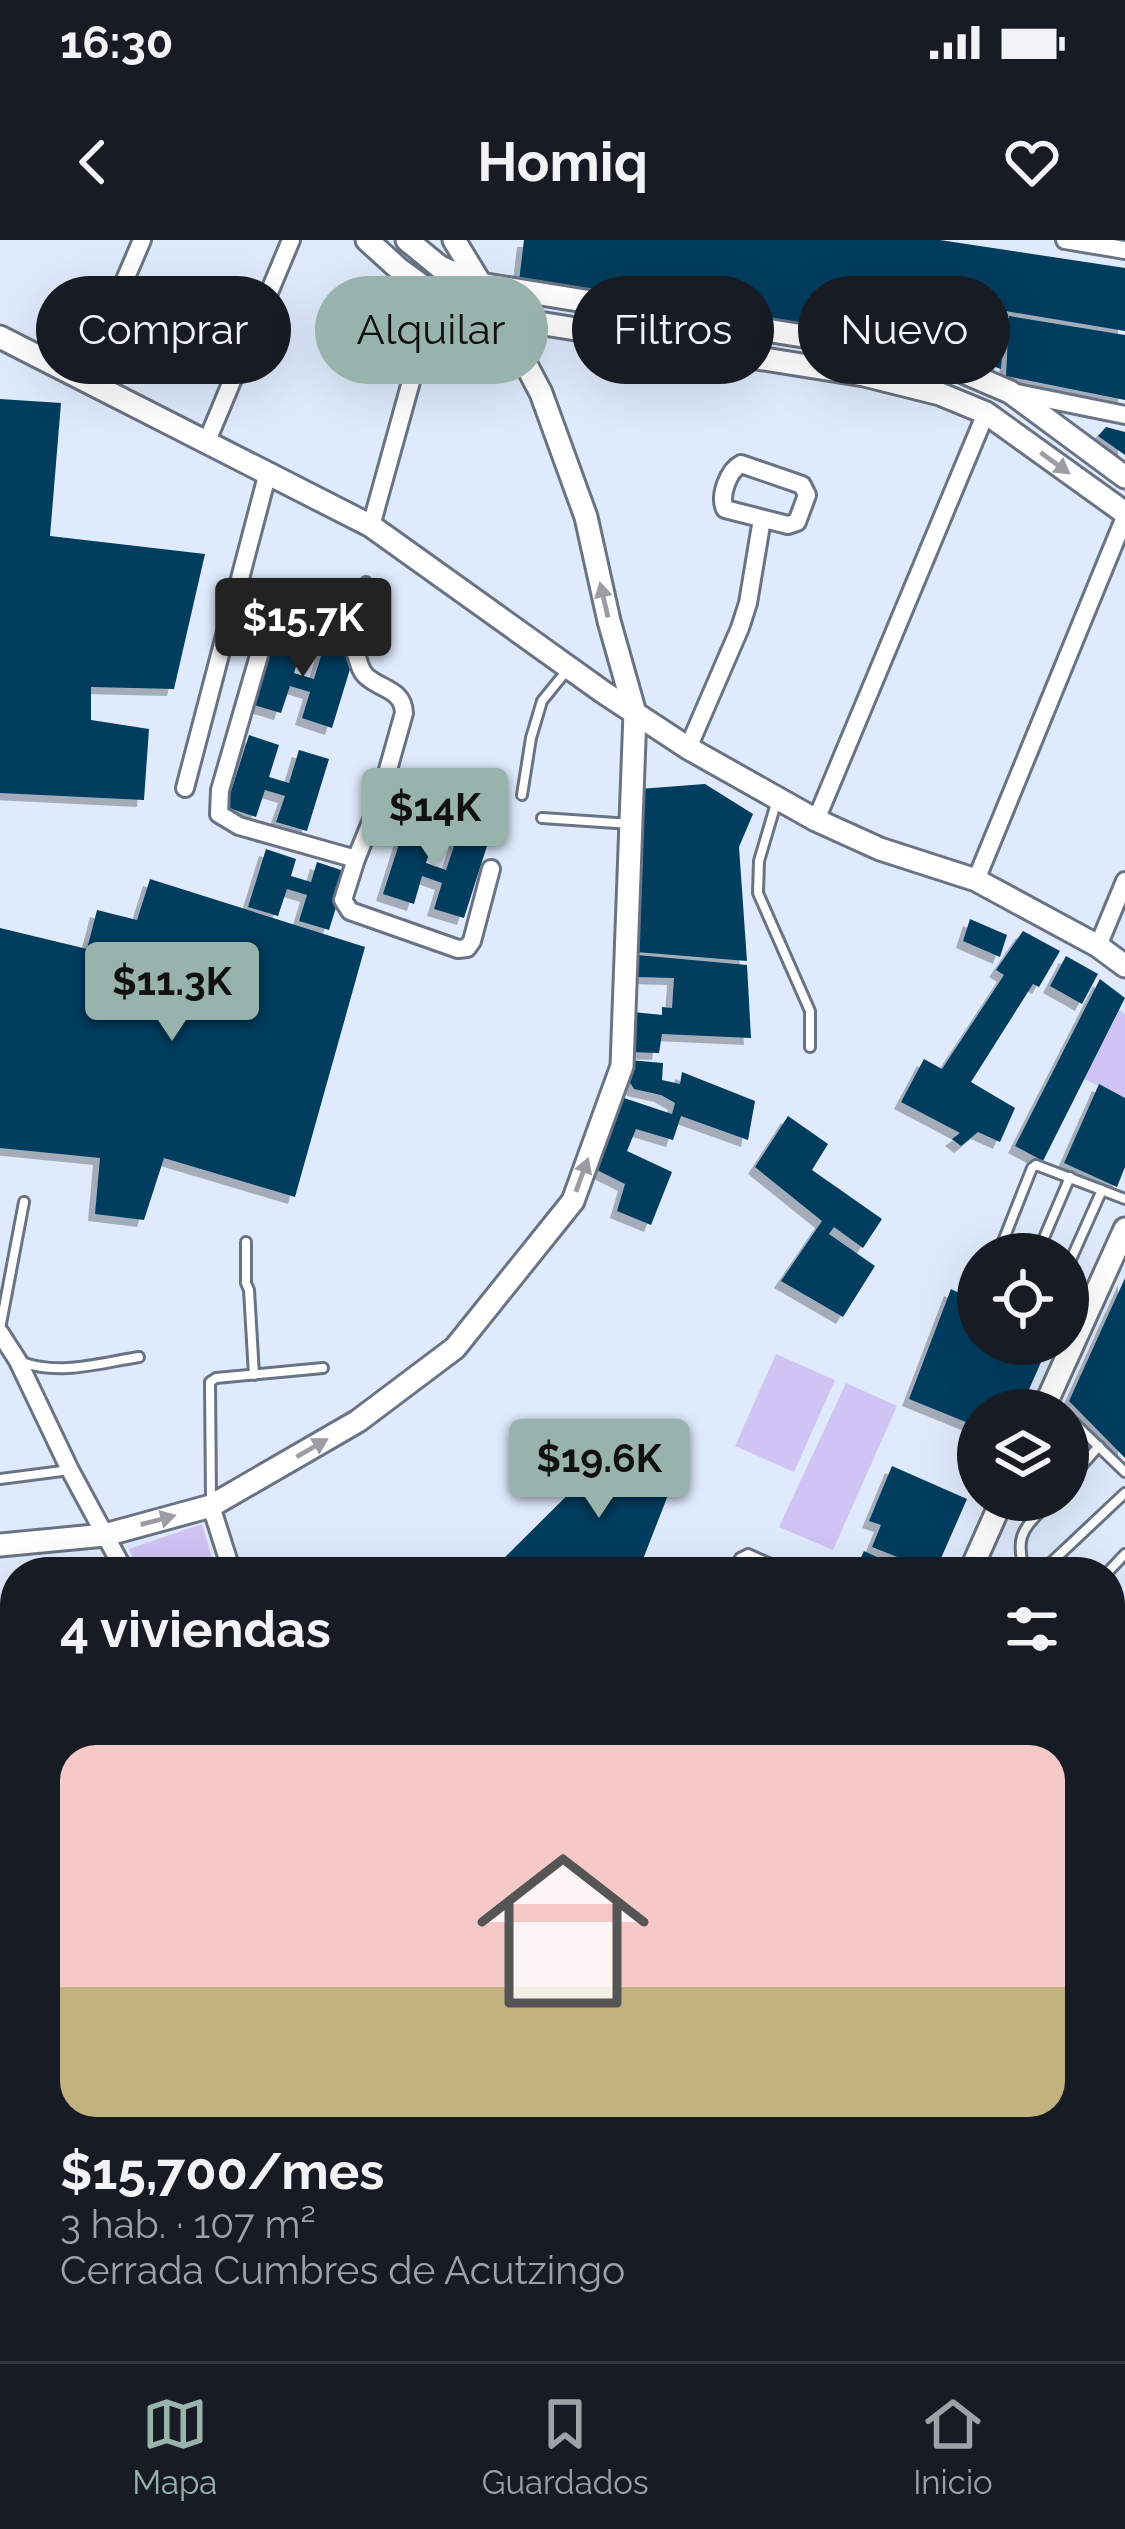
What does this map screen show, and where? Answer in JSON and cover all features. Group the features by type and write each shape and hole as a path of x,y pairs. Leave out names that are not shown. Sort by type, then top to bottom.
{"street":[{"path":"126,276 142,240"},
{"path":"207,441 291,240"},
{"path":"367,240 409,276"},
{"path":"407,240 440,267 461,276"},
{"path":"454,240 475,276"},
{"path":"1065,240 1125,250"},
{"path":"548,295 902,352 940,362 1010,392 1125,415"},
{"path":"548,325 882,379 940,394 986,413 1125,515 976,880"},
{"path":"0,337 36,355"},
{"path":"94,384 371,526 688,748 816,820 880,849 976,880 1125,965"},
{"path":"371,526 410,384"},
{"path":"0,1544 105,1535 211,1506 358,1421 455,1348 573,1201 622,1066 635,713 586,517 537,384"},
{"path":"1010,392 1125,477"},
{"path":"816,820 986,413"},
{"path":"736,466 806,489 794,525 762,519 725,509 722,504 736,466"},
{"path":"185,788 268,472"},
{"path":"688,748 744,615 762,519"},
{"path":"239,586 259,593 269,621 220,790 219,814 239,826 356,859"},
{"path":"269,621 342,637 358,654 367,677 404,702 379,805 343,900 350,911 466,948 491,868"},
{"path":"1097,946 1125,881"},
{"path":"1089,1298 1125,1228"},
{"path":"0,1331 117,1557"},
{"path":"211,1506 227,1557"},
{"path":"977,1557 993,1521"}],"lane":[{"path":"259,593 352,616 366,582"},
{"path":"522,795 542,701 569,668"},
{"path":"777,798 759,861 758,893 810,1011 811,1047"},
{"path":"542,818 631,824"},
{"path":"1006,1233 1036,1165 1125,1199"},
{"path":"1046,1233 1070,1177"},
{"path":"1083,1233 1102,1190"},
{"path":"0,1331 24,1202"},
{"path":"246,1242 254,1376"},
{"path":"18,1361 63,1369 139,1357"},
{"path":"211,1506 210,1382 323,1368"},
{"path":"1089,1437 1125,1472"},
{"path":"1089,1457 1099,1446"},
{"path":"0,1479 70,1470"},
{"path":"1057,1557 1125,1493"},
{"path":"1020,1557 1020,1541 1032,1521"}],"shaded area":[{"path":"1119,1010 1125,1014 1125,1098 1084,1079"},
{"path":"776,1354 835,1380 794,1472 735,1446"},
{"path":"846,1383 897,1406 833,1550 779,1527"},
{"path":"202,1524 212,1557 133,1557 129,1549"}],"building":[{"path":"524,240 940,240 1125,268 1125,331 1010,312 1010,276 798,276 798,325 774,322 774,276 572,276 572,289 548,286 548,276 520,276"},
{"path":"1010,316 1125,335 1125,400 1010,377"},
{"path":"0,399 61,403 50,536 205,554 174,689 91,687 91,720 149,729 144,800 0,793"},
{"path":"1106,427 1125,432 1125,455 1098,436"},
{"path":"274,632 304,641 294,673 314,679 324,646 354,656 332,728 302,718 310,692 290,686 281,713 251,704"},
{"path":"249,735 279,745 269,777 289,783 299,750 329,759 307,831 276,822 285,796 265,790 256,817 226,807"},
{"path":"705,784 753,814 739,847 747,961 636,952 639,789"},
{"path":"406,822 436,832 426,863 446,870 457,837 487,846 464,918 434,909 442,883 422,876 414,904 383,894"},
{"path":"266,849 296,859 291,876 311,882 317,862 347,872 329,930 299,921 307,895 287,889 278,916 248,907"},
{"path":"150,879 365,947 295,1197 164,1158 144,1220 95,1214 100,1158 0,1148 0,928 87,949 97,910 137,920"},
{"path":"970,919 1007,935 1000,957 963,941"},
{"path":"1023,931 1060,951 1039,987 1033,984 971,1082 1015,1108 1000,1142 978,1132 961,1146 952,1139 960,1133 901,1102 924,1059 942,1069 1004,975 996,970"},
{"path":"637,955 747,965 751,1038 662,1034 659,1053 629,1052 633,1012 662,1015 662,1007 672,1008 674,978 635,977"},
{"path":"1066,956 1098,974 1082,1004 1050,986"},
{"path":"1100,979 1125,998 1043,1161 1015,1146"},
{"path":"629,1060 663,1063 662,1080 680,1084 682,1072 755,1101 748,1140 681,1116 673,1140 636,1129 627,1151 672,1172 651,1225 617,1211 625,1184 597,1170 621,1097 672,1114 675,1103 634,1089 627,1078"},
{"path":"1099,1084 1125,1098 1125,1167 1117,1187 1064,1163"},
{"path":"788,1116 828,1144 812,1170 882,1219 863,1248 834,1227 829,1234 875,1266 843,1317 781,1281 822,1221 755,1167"},
{"path":"1125,1278 1125,1458 1089,1421 1089,1389 1074,1389"},
{"path":"951,1289 957,1292 957,1365 1040,1365 1029,1389 957,1389 957,1418 909,1399"},
{"path":"613,1450 679,1467 644,1557 505,1557"},
{"path":"892,1466 957,1495 957,1521 942,1557 897,1557 872,1547 881,1525 869,1521"}]}
